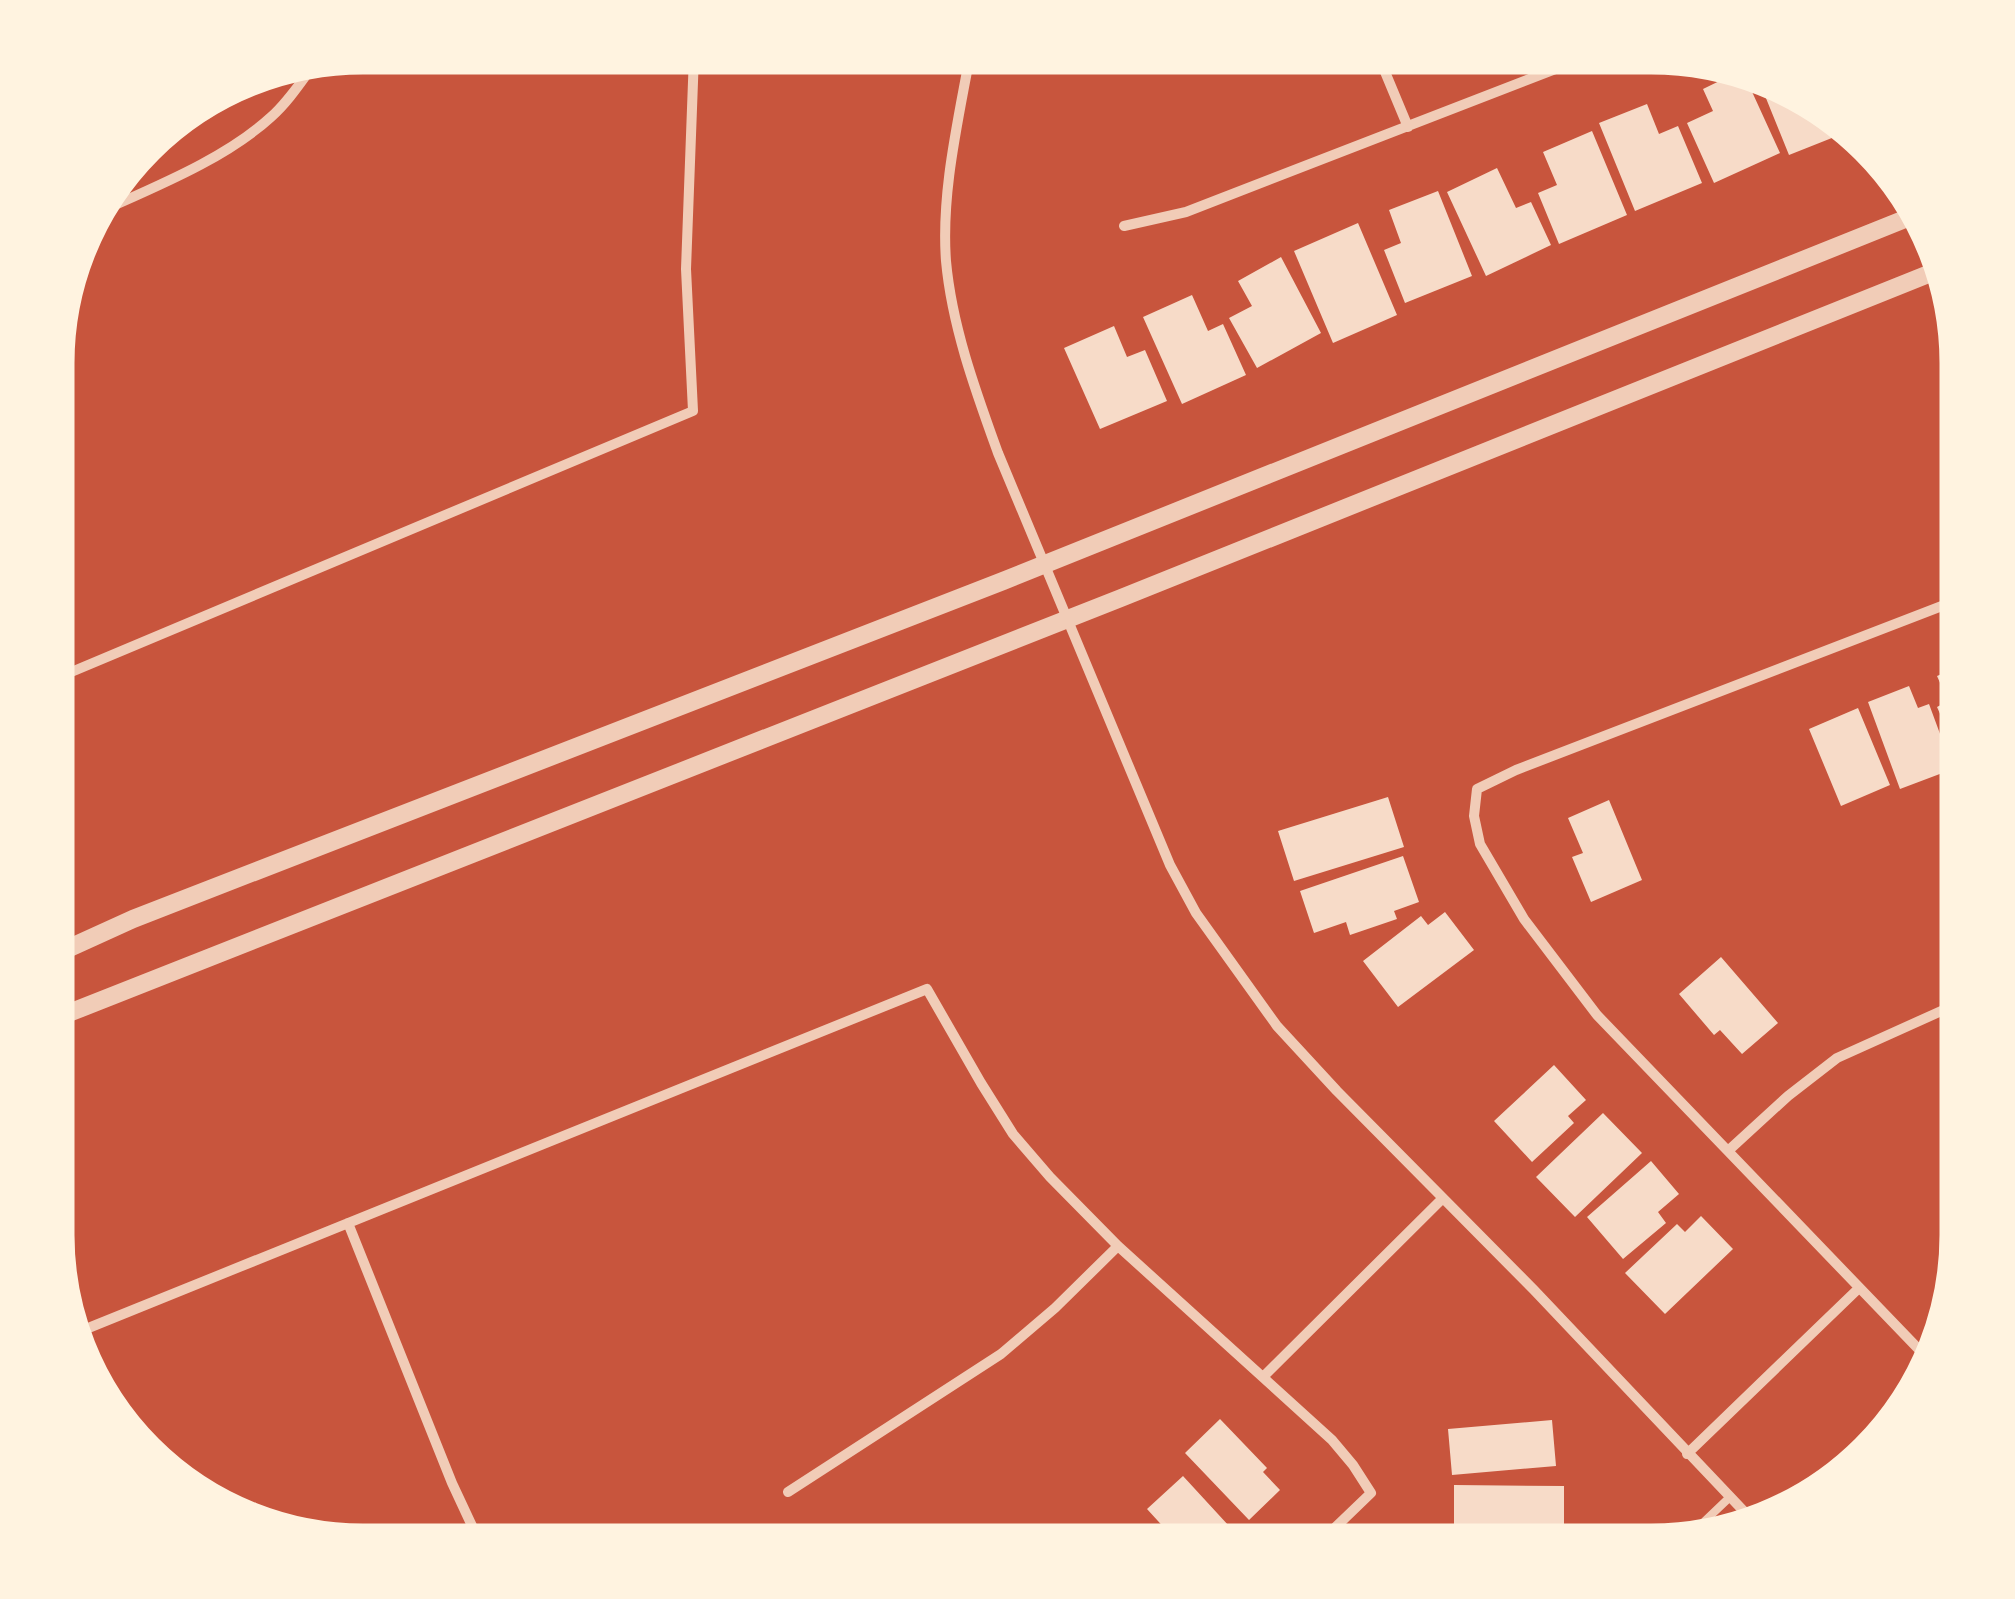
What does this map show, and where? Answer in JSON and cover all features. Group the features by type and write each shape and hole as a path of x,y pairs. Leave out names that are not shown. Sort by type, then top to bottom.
{"street":[{"path":"72,672 693,411 686,269 692,72"},
{"path":"967,72 948,196 948,273 962,342 998,454 1170,865 1196,912 1277,1026 1744,1511"},
{"path":"1385,73 1408,127"},
{"path":"1124,226 1186,212 1545,73"},
{"path":"124,200 210,158 258,128 303,79"},
{"path":"73,947 1905,219"},
{"path":"73,1011 1928,274"},
{"path":"1919,1349 1596,1014 1524,919 1480,844 1474,816 1478,789 1516,770 1942,606"},
{"path":"88,1328 927,988 1013,1134 1050,1177 1118,1246 1332,1440 1353,1465 1371,1493 1337,1526"},
{"path":"1730,1150 1788,1096 1837,1058 1942,1011"},
{"path":"1263,1377 1444,1198"},
{"path":"348,1223 472,1526"},
{"path":"788,1492 1001,1354 1118,1246"},
{"path":"1687,1454 1859,1288"}],"lane":[{"path":"1704,1522 1730,1497"}],"building":[{"path":"1719,81 1751,91 1780,153 1714,183 1687,123 1713,111 1703,89"},
{"path":"1765,96 1833,137 1789,155"},
{"path":"1647,104 1659,134 1678,126 1702,183 1635,211 1599,123"},
{"path":"1592,131 1627,215 1559,244 1538,193 1557,185 1543,152"},
{"path":"1497,168 1516,208 1531,202 1551,245 1486,276 1447,192"},
{"path":"1438,191 1472,276 1405,303 1384,250 1401,243 1389,210"},
{"path":"1358,223 1397,315 1333,343 1294,251"},
{"path":"1281,257 1321,333 1257,368 1229,318 1252,306 1238,281"},
{"path":"1192,295 1208,331 1223,324 1246,375 1182,404 1143,317"},
{"path":"1114,326 1127,357 1145,350 1167,401 1100,429 1064,348"},
{"path":"1909,686 1918,708 1929,704 1942,739 1942,773 1900,789 1868,702"},
{"path":"1858,708 1890,785 1841,806 1809,729"},
{"path":"1388,797 1404,847 1294,881 1278,831"},
{"path":"1609,800 1642,880 1591,902 1572,857 1583,853 1568,818"},
{"path":"1403,856 1419,902 1394,911 1397,919 1350,935 1346,922 1314,933 1300,891"},
{"path":"1445,912 1474,950 1398,1007 1363,961 1421,916 1428,925"},
{"path":"1721,957 1778,1023 1742,1054 1720,1030 1714,1035 1679,994"},
{"path":"1554,1065 1586,1100 1568,1116 1574,1123 1532,1162 1494,1121"},
{"path":"1603,1113 1642,1153 1575,1217 1536,1177"},
{"path":"1651,1161 1679,1194 1658,1212 1666,1223 1623,1259 1587,1217"},
{"path":"1701,1216 1733,1249 1665,1314 1625,1273 1677,1224 1685,1232"},
{"path":"1220,1419 1267,1468 1263,1472 1280,1490 1249,1520 1185,1453"},
{"path":"1552,1420 1556,1466 1452,1475 1448,1429"},
{"path":"1183,1476 1229,1526 1163,1526 1147,1509"},
{"path":"1454,1485 1564,1486 1564,1526 1454,1526"}]}
